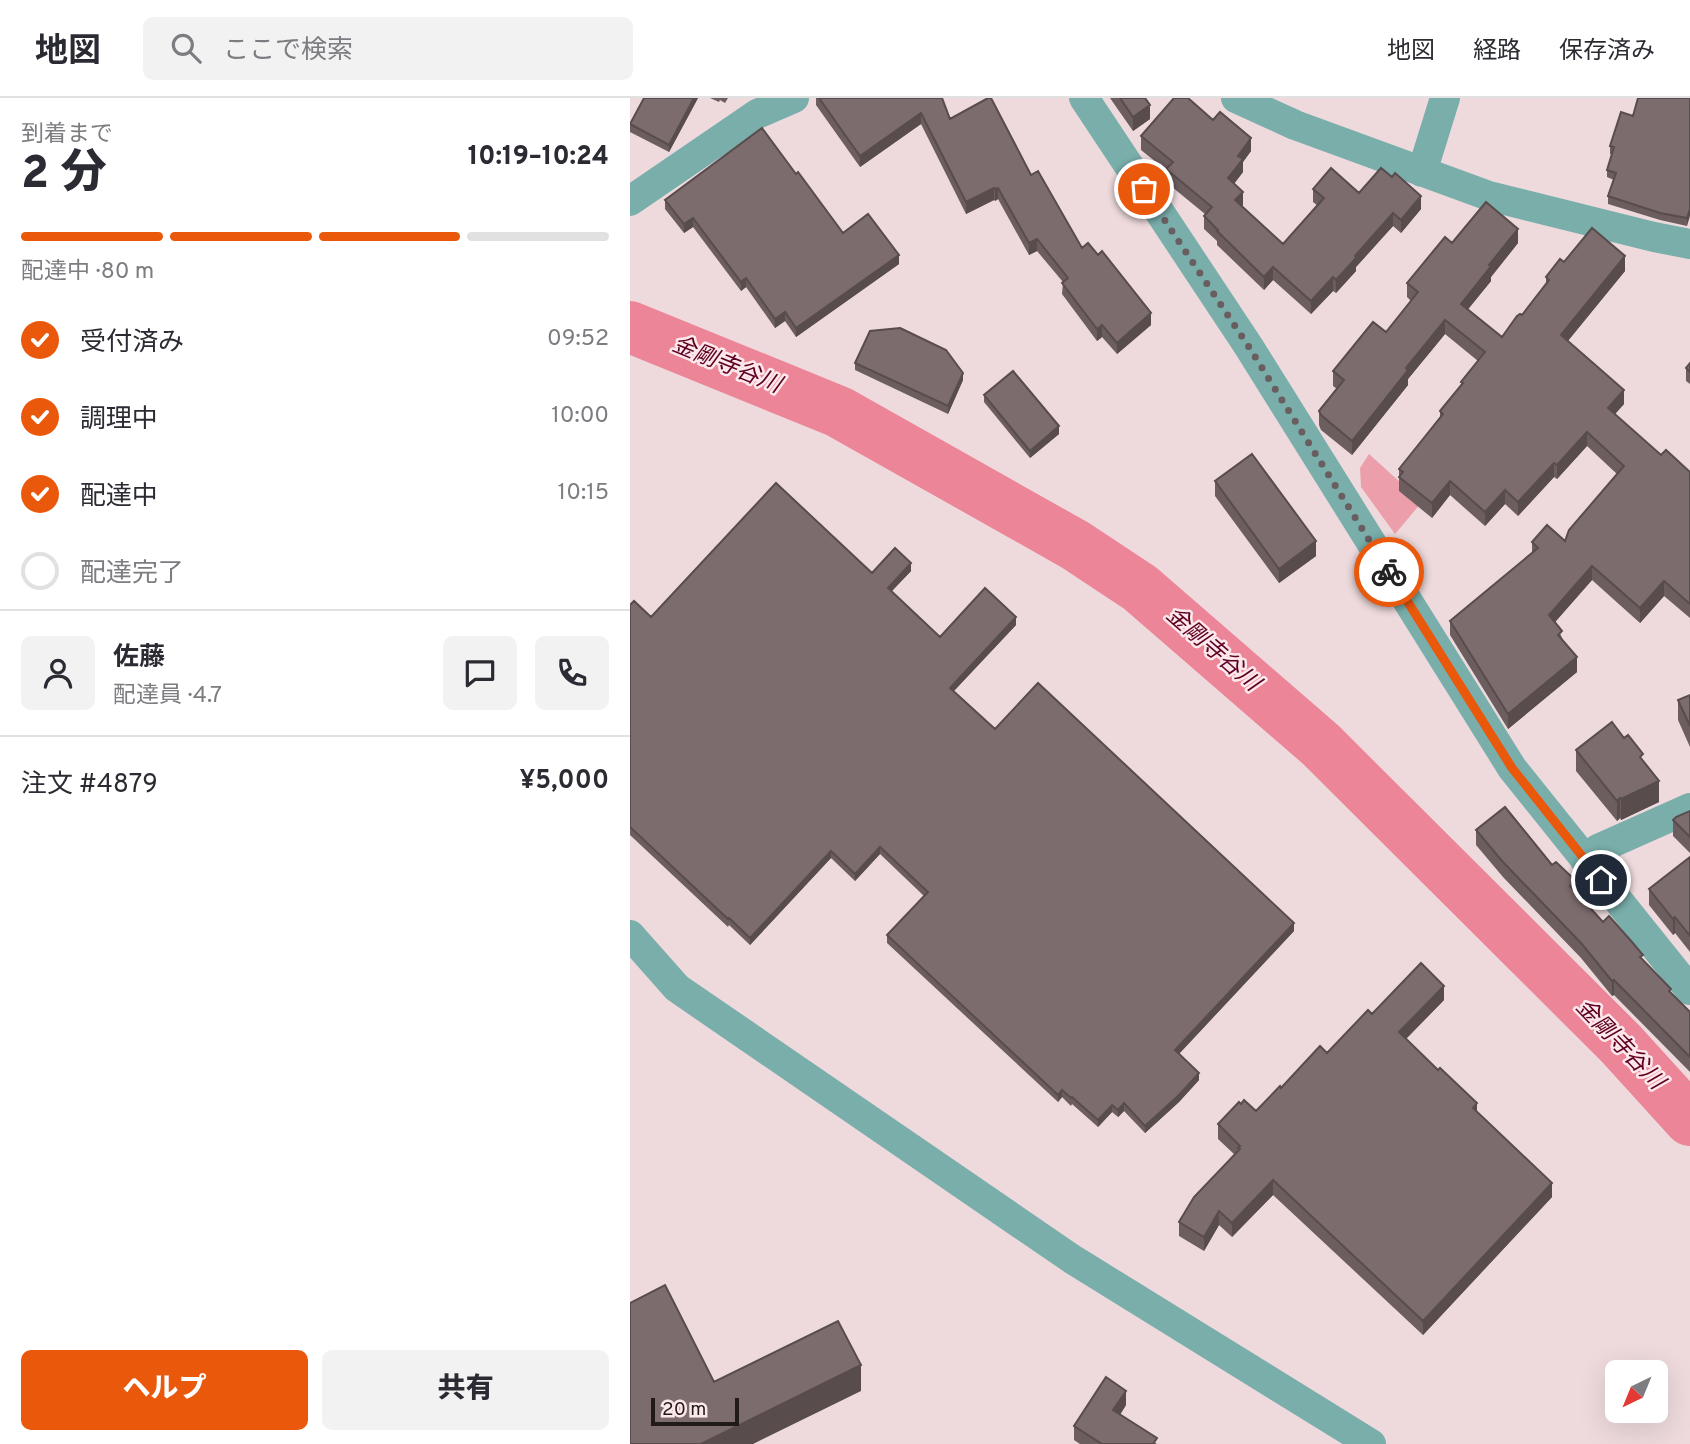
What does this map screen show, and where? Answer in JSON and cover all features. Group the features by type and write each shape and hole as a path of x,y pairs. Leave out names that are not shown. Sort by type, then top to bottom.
{"street":[{"path":"630,201 757,114 794,98"},
{"path":"1084,98 1249,347 1512,768 1690,990"},
{"path":"1236,98 1295,125 1489,196 1690,244"},
{"path":"1422,172 1445,98"},
{"path":"1585,860 1598,849 1690,808"},
{"path":"630,935 677,988 711,1012 1072,1259 1371,1444"}],"shaded area":[{"path":"1369,454 1422,502 1395,534 1361,487 1360,468"}],"building":[{"path":"644,98 694,98 669,145 630,124"},
{"path":"819,98 942,98 950,119 991,98 1031,175 1038,171 1082,248 1088,243 1098,255 1102,251 1151,313 1117,343 1102,325 1097,329 1062,283 1068,278 1037,239 1029,243 998,188 966,202 921,113 860,156"},
{"path":"1120,98 1145,98 1150,105 1133,117"},
{"path":"1174,98 1188,98 1213,120 1220,112 1251,138 1238,156 1243,159 1228,178 1243,192 1235,200 1283,244 1324,198 1313,189 1331,168 1359,193 1381,168 1392,177 1395,173 1421,196 1401,220 1393,213 1336,280 1333,277 1311,301 1273,267 1264,277 1204,216 1212,207 1166,169 1173,162 1141,136"},
{"path":"1638,98 1690,98 1690,209 1687,218 1660,213 1608,196 1616,173 1607,170 1614,147 1610,146 1621,112 1633,116"},
{"path":"762,128 843,233 868,214 899,255 796,328 785,312 775,319 746,278 741,282 693,218 684,224 665,200"},
{"path":"1486,202 1518,229 1461,304 1502,337 1549,280 1546,277 1560,259 1564,262 1592,228 1625,256 1561,335 1624,390 1608,408 1661,455 1666,450 1690,472 1690,604 1664,581 1640,608 1592,566 1549,615 1562,631 1558,635 1577,657 1508,714 1450,621 1538,548 1532,542 1547,525 1565,541 1569,530 1624,466 1587,432 1518,502 1505,490 1485,512 1450,481 1432,503 1399,477 1403,472 1399,469 1443,414 1440,411 1485,352 1445,320 1352,441 1319,411 1344,380 1333,371 1373,322 1386,332 1418,292 1407,283 1445,237 1452,243"},
{"path":"900,328 946,350 963,373 948,406 855,363 870,331"},
{"path":"1013,371 1059,426 1030,451 984,395"},
{"path":"1252,454 1316,541 1279,569 1215,481"},
{"path":"776,483 872,573 895,548 911,563 888,588 940,637 985,588 1016,617 950,688 995,729 1038,683 1294,923 1175,1050 1199,1073 1145,1126 1124,1103 1118,1110 1112,1105 1098,1120 1062,1090 1058,1095 887,935 928,892 880,847 855,874 831,851 750,938 630,827 630,605 634,601 651,617"},
{"path":"1690,695 1690,726 1678,700"},
{"path":"1612,722 1624,738 1628,735 1643,754 1640,757 1659,781 1617,801 1576,750"},
{"path":"1505,807 1552,865 1556,862 1576,881 1570,886 1603,922 1609,916 1643,955 1640,957 1690,1012 1690,1057 1614,980 1612,981 1581,943 1476,830"},
{"path":"1690,811 1690,837 1673,820"},
{"path":"1690,857 1690,936 1649,889"},
{"path":"1421,963 1444,986 1399,1032 1477,1103 1473,1108 1552,1183 1423,1321 1273,1180 1232,1223 1219,1211 1204,1237 1179,1222 1194,1197 1240,1149 1218,1124 1244,1100 1256,1111 1320,1046 1327,1053 1368,1010 1372,1014"},
{"path":"665,1285 714,1382 838,1321 861,1365 701,1444 630,1444 630,1303"},
{"path":"1106,1377 1126,1391 1113,1410 1157,1438 1153,1444 1102,1444 1074,1426"}],"waterway":[{"name":"金剛寺谷川","path":"630,327 839,412 1075,545 1140,588 1321,745 1621,1044 1690,1120"}],"way so far":[{"path":"1144,189 1249,347 1389,572"}],"route":[{"path":"1389,572 1512,768 1601,880"}]}
